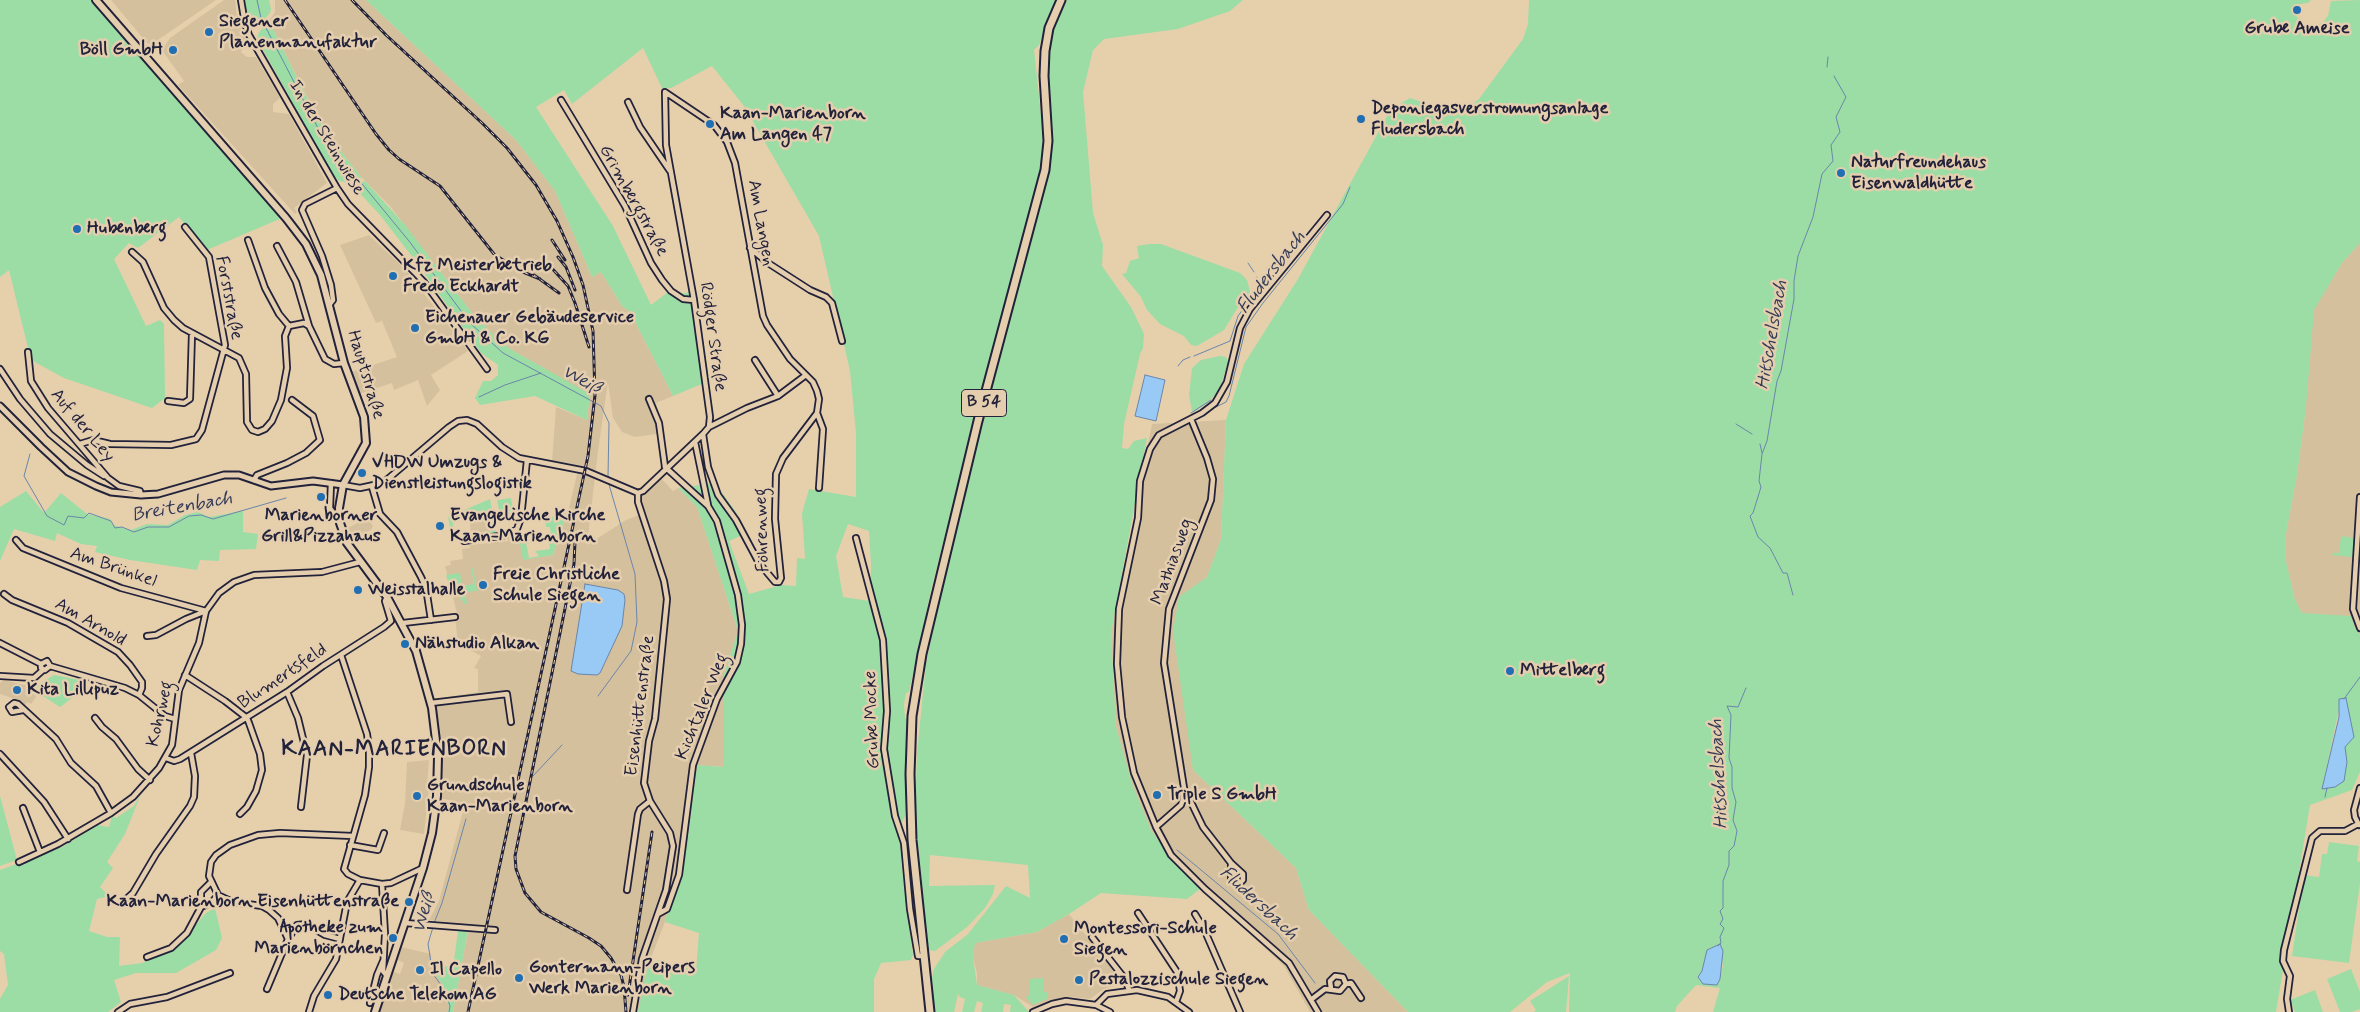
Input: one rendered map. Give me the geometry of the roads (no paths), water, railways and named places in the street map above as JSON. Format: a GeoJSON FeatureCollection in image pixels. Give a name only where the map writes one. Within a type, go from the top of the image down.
{"type":"FeatureCollection","features":[{"type":"Feature","properties":{"kind":"main road","name":"Hauptstraße"},"geometry":{"type":"LineString","coordinates":[[96,0],[300,235],[321,275],[344,363],[364,417],[367,435],[362,450],[343,485],[339,516],[345,537],[360,562],[404,623],[416,650],[431,703],[438,757],[438,781],[432,833],[423,868],[375,1012]]}},
{"type":"Feature","properties":{"kind":"main road","name":"B 54"},"geometry":{"type":"LineString","coordinates":[[930,1012],[923,956],[910,805],[912,716],[924,644],[978,421],[1045,170],[1048,141],[1044,76],[1045,51],[1049,28],[1061,0]]}},
{"type":"Feature","properties":{"kind":"street","name":"In der Steinwiese"},"geometry":{"type":"LineString","coordinates":[[241,0],[249,35],[337,188],[348,204],[424,282],[487,369]]}},
{"type":"Feature","properties":{"kind":"street","name":"Rödger Straße"},"geometry":{"type":"LineString","coordinates":[[665,92],[666,145],[694,300],[710,417],[709,427]]}},
{"type":"Feature","properties":{"kind":"street","name":"Am Langen"},"geometry":{"type":"LineString","coordinates":[[665,92],[714,125],[727,142],[735,163],[750,248],[767,325],[790,359],[806,375]]}},
{"type":"Feature","properties":{"kind":"street","name":"Grimbergstraße"},"geometry":{"type":"LineString","coordinates":[[561,100],[625,206],[662,280],[671,291],[683,299],[694,300]]}},
{"type":"Feature","properties":{"kind":"street"},"geometry":{"type":"LineString","coordinates":[[628,102],[640,127],[670,171]]}},
{"type":"Feature","properties":{"kind":"street"},"geometry":{"type":"LineString","coordinates":[[329,305],[333,300],[331,285],[322,256],[302,210],[305,204],[337,188]]}},
{"type":"Feature","properties":{"kind":"street"},"geometry":{"type":"LineString","coordinates":[[1318,1012],[1289,963],[1176,861],[1156,827],[1134,773],[1122,717],[1117,664],[1119,609],[1138,518],[1140,481],[1150,449],[1159,435],[1191,419],[1215,403],[1227,382],[1240,328],[1250,309],[1326,215]]}},
{"type":"Feature","properties":{"kind":"street","name":"Forststraße"},"geometry":{"type":"LineString","coordinates":[[80,444],[93,440],[110,444],[171,445],[196,439],[202,430],[225,350],[209,258],[184,227]]}},
{"type":"Feature","properties":{"kind":"street"},"geometry":{"type":"LineString","coordinates":[[248,240],[265,288],[279,314],[289,326]]}},
{"type":"Feature","properties":{"kind":"street"},"geometry":{"type":"LineString","coordinates":[[277,246],[296,282],[309,326],[325,359],[334,364],[344,363]]}},
{"type":"Feature","properties":{"kind":"street"},"geometry":{"type":"LineString","coordinates":[[750,248],[768,263],[810,290],[826,297],[832,303],[842,341]]}},
{"type":"Feature","properties":{"kind":"street"},"geometry":{"type":"LineString","coordinates":[[132,252],[143,262],[167,313],[179,325],[239,358],[242,363],[247,386],[248,426],[255,431],[261,431],[272,421],[282,400],[287,368],[285,336],[289,326]]}},
{"type":"Feature","properties":{"kind":"street"},"geometry":{"type":"LineString","coordinates":[[289,326],[304,323],[309,326]]}},
{"type":"Feature","properties":{"kind":"street"},"geometry":{"type":"LineString","coordinates":[[168,401],[187,402],[191,395],[192,333]]}},
{"type":"Feature","properties":{"kind":"street","name":"Auf der Ley"},"geometry":{"type":"LineString","coordinates":[[28,352],[30,374],[34,387],[48,408],[108,478],[119,486],[140,491],[141,496]]}},
{"type":"Feature","properties":{"kind":"street"},"geometry":{"type":"LineString","coordinates":[[755,360],[778,396]]}},
{"type":"Feature","properties":{"kind":"street"},"geometry":{"type":"LineString","coordinates":[[0,369],[20,399],[50,434],[87,465],[108,478]]}},
{"type":"Feature","properties":{"kind":"street"},"geometry":{"type":"LineString","coordinates":[[0,406],[68,472],[111,492],[141,496],[172,491],[224,475],[239,475],[271,486],[313,481],[360,488],[372,487],[391,478],[449,427],[462,420],[477,424],[511,454],[527,460],[580,470],[638,493],[643,491],[704,434],[709,427],[747,408],[778,396],[806,375],[813,382],[817,391],[819,399],[817,413],[823,429],[819,488]]}},
{"type":"Feature","properties":{"kind":"street"},"geometry":{"type":"LineString","coordinates":[[254,480],[257,475],[306,453],[320,440],[320,434],[313,416],[292,400]]}},
{"type":"Feature","properties":{"kind":"street"},"geometry":{"type":"LineString","coordinates":[[649,400],[660,423],[666,468]]}},
{"type":"Feature","properties":{"kind":"street","name":"Föhrenweg"},"geometry":{"type":"LineString","coordinates":[[704,434],[708,467],[718,495],[736,520],[759,563],[775,582],[779,582],[781,578],[775,519],[776,474],[783,458],[817,413]]}},
{"type":"Feature","properties":{"kind":"street","name":"Mathiasweg"},"geometry":{"type":"LineString","coordinates":[[1185,794],[1164,663],[1169,609],[1211,500],[1213,479],[1207,458],[1191,419]]}},
{"type":"Feature","properties":{"kind":"street","name":"Kichtaler Weg"},"geometry":{"type":"LineString","coordinates":[[658,914],[667,909],[678,875],[693,765],[708,719],[737,662],[741,644],[742,625],[738,595],[720,530],[708,506],[695,442]]}},
{"type":"Feature","properties":{"kind":"street"},"geometry":{"type":"LineString","coordinates":[[464,541],[506,535],[517,529],[522,518],[527,460]]}},
{"type":"Feature","properties":{"kind":"street","name":"Kichtaler Weg"},"geometry":{"type":"LineString","coordinates":[[666,468],[708,506]]}},
{"type":"Feature","properties":{"kind":"street"},"geometry":{"type":"LineString","coordinates":[[331,483],[330,508],[335,515],[339,516]]}},
{"type":"Feature","properties":{"kind":"street"},"geometry":{"type":"LineString","coordinates":[[372,487],[380,514],[398,532],[421,577],[431,620]]}},
{"type":"Feature","properties":{"kind":"street","name":"Eisenhüttenstraße"},"geometry":{"type":"LineString","coordinates":[[627,890],[638,814],[650,802],[644,774],[649,741],[655,719],[667,599],[664,581],[638,502],[638,493]]}},
{"type":"Feature","properties":{"kind":"street"},"geometry":{"type":"LineString","coordinates":[[2360,497],[2354,609],[2360,628]]}},
{"type":"Feature","properties":{"kind":"street","name":"Grube Mocke"},"geometry":{"type":"LineString","coordinates":[[856,538],[883,640],[887,711],[884,749],[895,816],[904,843],[910,909],[918,956],[923,956]]}},
{"type":"Feature","properties":{"kind":"street","name":"Am Brünkel"},"geometry":{"type":"LineString","coordinates":[[16,540],[23,548],[121,588],[206,611]]}},
{"type":"Feature","properties":{"kind":"street","name":"Kohrweg"},"geometry":{"type":"LineString","coordinates":[[19,862],[68,839],[111,813],[133,797],[150,780],[166,758],[172,744],[179,690],[198,642],[206,611],[219,593],[242,578],[268,574],[322,572],[360,562]]}},
{"type":"Feature","properties":{"kind":"street","name":"Am Arnold"},"geometry":{"type":"LineString","coordinates":[[4,594],[12,600],[68,623],[118,652],[142,682],[139,695]]}},
{"type":"Feature","properties":{"kind":"street","name":"Blumertsfeld"},"geometry":{"type":"LineString","coordinates":[[166,758],[177,761],[191,753],[384,627],[391,621],[385,601],[387,597]]}},
{"type":"Feature","properties":{"kind":"street","name":"Kohrweg"},"geometry":{"type":"LineString","coordinates":[[147,636],[156,635],[206,611]]}},
{"type":"Feature","properties":{"kind":"street"},"geometry":{"type":"LineString","coordinates":[[404,623],[455,617]]}},
{"type":"Feature","properties":{"kind":"street"},"geometry":{"type":"LineString","coordinates":[[0,643],[41,664],[43,670]]}},
{"type":"Feature","properties":{"kind":"street"},"geometry":{"type":"LineString","coordinates":[[341,655],[369,748],[369,766],[365,795],[344,869],[360,880],[382,884],[391,883],[423,868]]}},
{"type":"Feature","properties":{"kind":"street"},"geometry":{"type":"LineString","coordinates":[[41,664],[47,661],[50,666],[125,688],[139,695],[165,716],[174,719]]}},
{"type":"Feature","properties":{"kind":"street"},"geometry":{"type":"LineString","coordinates":[[0,676],[34,678],[43,670],[48,670],[50,666]]}},
{"type":"Feature","properties":{"kind":"street"},"geometry":{"type":"LineString","coordinates":[[185,675],[209,689],[247,718],[260,754],[262,770],[256,792],[247,807],[240,814]]}},
{"type":"Feature","properties":{"kind":"street"},"geometry":{"type":"LineString","coordinates":[[287,692],[298,718],[307,756],[301,807]]}},
{"type":"Feature","properties":{"kind":"street"},"geometry":{"type":"LineString","coordinates":[[431,703],[507,694],[511,722]]}},
{"type":"Feature","properties":{"kind":"street"},"geometry":{"type":"LineString","coordinates":[[23,710],[56,739],[71,763],[96,786],[111,813]]}},
{"type":"Feature","properties":{"kind":"street"},"geometry":{"type":"LineString","coordinates":[[95,718],[116,740],[138,769],[150,780]]}},
{"type":"Feature","properties":{"kind":"street"},"geometry":{"type":"LineString","coordinates":[[123,902],[133,893],[156,854],[190,806],[194,797],[195,776],[191,753]]}},
{"type":"Feature","properties":{"kind":"street"},"geometry":{"type":"LineString","coordinates":[[0,754],[44,802],[68,839]]}},
{"type":"Feature","properties":{"kind":"street"},"geometry":{"type":"LineString","coordinates":[[2289,1012],[2287,999],[2290,976],[2283,962],[2284,950],[2312,838],[2320,831],[2345,831],[2359,825],[2354,810],[2360,788]]}},
{"type":"Feature","properties":{"kind":"street"},"geometry":{"type":"LineString","coordinates":[[1156,827],[1181,805],[1185,794],[1189,798],[1203,826],[1231,863],[1243,874],[1243,880],[1240,883],[1236,884],[1231,881],[1231,863]]}},
{"type":"Feature","properties":{"kind":"street","name":"Kichtaler Weg"},"geometry":{"type":"LineString","coordinates":[[632,1012],[642,960],[666,890],[673,846],[667,828],[650,802]]}},
{"type":"Feature","properties":{"kind":"street"},"geometry":{"type":"LineString","coordinates":[[23,808],[40,852]]}},
{"type":"Feature","properties":{"kind":"street"},"geometry":{"type":"LineString","coordinates":[[288,939],[278,918],[268,910],[226,900],[218,895],[210,883],[209,870],[216,855],[230,844],[245,838],[280,833],[353,836]]}},
{"type":"Feature","properties":{"kind":"street"},"geometry":{"type":"LineString","coordinates":[[350,845],[378,850],[384,833]]}},
{"type":"Feature","properties":{"kind":"street"},"geometry":{"type":"LineString","coordinates":[[309,1012],[314,996],[336,959],[347,902],[360,880]]}},
{"type":"Feature","properties":{"kind":"street"},"geometry":{"type":"LineString","coordinates":[[201,907],[199,896],[210,883]]}},
{"type":"Feature","properties":{"kind":"street"},"geometry":{"type":"LineString","coordinates":[[382,884],[386,934],[383,972],[387,976]]}},
{"type":"Feature","properties":{"kind":"street"},"geometry":{"type":"LineString","coordinates":[[147,957],[165,951],[178,942],[187,933],[201,907],[212,902],[218,895]]}},
{"type":"Feature","properties":{"kind":"street"},"geometry":{"type":"LineString","coordinates":[[1138,913],[1177,972],[1180,991],[1176,1002]]}},
{"type":"Feature","properties":{"kind":"street"},"geometry":{"type":"LineString","coordinates":[[1195,914],[1212,946],[1240,1012]]}},
{"type":"Feature","properties":{"kind":"street"},"geometry":{"type":"LineString","coordinates":[[405,923],[495,930]]}},
{"type":"Feature","properties":{"kind":"street"},"geometry":{"type":"LineString","coordinates":[[267,989],[288,939],[297,925],[306,924],[325,935],[340,938]]}},
{"type":"Feature","properties":{"kind":"street"},"geometry":{"type":"LineString","coordinates":[[1092,937],[1125,979],[1129,990]]}},
{"type":"Feature","properties":{"kind":"street"},"geometry":{"type":"LineString","coordinates":[[370,1003],[377,975],[384,960]]}},
{"type":"Feature","properties":{"kind":"street"},"geometry":{"type":"LineString","coordinates":[[118,1012],[126,1005],[167,997],[230,973]]}},
{"type":"Feature","properties":{"kind":"street"},"geometry":{"type":"LineString","coordinates":[[1331,989],[1330,981],[1335,976],[1343,977],[1346,984]]}},
{"type":"Feature","properties":{"kind":"street"},"geometry":{"type":"LineString","coordinates":[[1312,999],[1325,988],[1340,991],[1346,984],[1351,983],[1361,998]]}},
{"type":"Feature","properties":{"kind":"street"},"geometry":{"type":"LineString","coordinates":[[1096,1004],[1107,994],[1129,990],[1160,994],[1176,1002],[1188,1012]]}},
{"type":"Feature","properties":{"kind":"street"},"geometry":{"type":"LineString","coordinates":[[1033,1012],[1052,1004],[1066,1001],[1096,1004],[1110,1012]]}},
{"type":"Feature","properties":{"kind":"water"},"geometry":{"type":"Polygon","coordinates":[[[1145,375],[1165,380],[1156,421],[1135,416],[1145,375]]]}},
{"type":"Feature","properties":{"kind":"water"},"geometry":{"type":"Polygon","coordinates":[[[585,584],[618,590],[624,594],[625,600],[622,626],[600,673],[597,675],[578,674],[571,671],[585,584]]]}},
{"type":"Feature","properties":{"kind":"water"},"geometry":{"type":"Polygon","coordinates":[[[2346,698],[2354,737],[2345,747],[2347,762],[2344,781],[2335,787],[2322,789],[2339,717],[2339,699],[2346,698]]]}},
{"type":"Feature","properties":{"kind":"water"},"geometry":{"type":"Polygon","coordinates":[[[1720,944],[1723,951],[1720,979],[1717,985],[1703,984],[1698,977],[1702,971],[1707,950],[1720,944]]]}},
{"type":"Feature","properties":{"kind":"waterway","name":"Weiß"},"geometry":{"type":"LineString","coordinates":[[257,0],[261,18]]}},
{"type":"Feature","properties":{"kind":"waterway","name":"Weiß"},"geometry":{"type":"LineString","coordinates":[[266,28],[321,134],[409,241],[470,323],[503,353],[601,406],[609,423],[608,477]]}},
{"type":"Feature","properties":{"kind":"waterway"},"geometry":{"type":"LineString","coordinates":[[1827,67],[1828,57]]}},
{"type":"Feature","properties":{"kind":"waterway","name":"Hitschelsbach"},"geometry":{"type":"LineString","coordinates":[[1793,595],[1787,573],[1783,573],[1770,548],[1758,537],[1750,516],[1753,513],[1761,487],[1759,481],[1762,454],[1767,441],[1777,381],[1781,371],[1794,299],[1794,281],[1798,256],[1813,217],[1822,174],[1833,161],[1831,145],[1840,132],[1836,117],[1846,97],[1834,76]]}},
{"type":"Feature","properties":{"kind":"waterway","name":"Fludersbach"},"geometry":{"type":"LineString","coordinates":[[1216,407],[1226,402],[1229,396],[1246,327],[1263,303],[1343,204],[1350,187]]}},
{"type":"Feature","properties":{"kind":"waterway"},"geometry":{"type":"LineString","coordinates":[[1248,263],[1254,272]]}},
{"type":"Feature","properties":{"kind":"waterway"},"geometry":{"type":"LineString","coordinates":[[1194,356],[1230,341],[1238,316],[1259,287],[1257,277]]}},
{"type":"Feature","properties":{"kind":"waterway"},"geometry":{"type":"LineString","coordinates":[[1178,366],[1183,360],[1190,357]]}},
{"type":"Feature","properties":{"kind":"waterway","name":"Breitenbach"},"geometry":{"type":"LineString","coordinates":[[479,397],[505,385],[541,373]]}},
{"type":"Feature","properties":{"kind":"waterway","name":"Fludersbach"},"geometry":{"type":"LineString","coordinates":[[1191,413],[1211,400]]}},
{"type":"Feature","properties":{"kind":"waterway"},"geometry":{"type":"LineString","coordinates":[[1736,424],[1752,434]]}},
{"type":"Feature","properties":{"kind":"waterway","name":"Hitschelsbach"},"geometry":{"type":"LineString","coordinates":[[1760,444],[1762,453]]}},
{"type":"Feature","properties":{"kind":"waterway","name":"Breitenbach"},"geometry":{"type":"LineString","coordinates":[[30,454],[24,476],[47,516],[64,525],[68,516],[84,518],[89,513],[111,521],[115,528],[122,527],[134,532],[148,527],[169,527],[189,516],[201,515],[213,519],[286,498]]}},
{"type":"Feature","properties":{"kind":"waterway","name":"Weiß"},"geometry":{"type":"LineString","coordinates":[[598,696],[631,651],[637,622],[635,574],[608,481]]}},
{"type":"Feature","properties":{"kind":"waterway"},"geometry":{"type":"LineString","coordinates":[[2344,699],[2360,677]]}},
{"type":"Feature","properties":{"kind":"waterway","name":"Hitschelsbach"},"geometry":{"type":"LineString","coordinates":[[1718,946],[1721,943],[1720,937],[1724,928],[1720,924],[1723,919],[1720,911],[1723,908],[1723,881],[1729,865],[1729,851],[1734,846],[1737,831],[1733,820],[1736,802],[1732,788],[1732,767],[1729,758],[1731,715],[1727,706],[1738,707],[1746,688]]}},
{"type":"Feature","properties":{"kind":"waterway","name":"Weiß"},"geometry":{"type":"LineString","coordinates":[[533,776],[562,745]]}},
{"type":"Feature","properties":{"kind":"waterway"},"geometry":{"type":"LineString","coordinates":[[2325,797],[2327,788]]}},
{"type":"Feature","properties":{"kind":"waterway","name":"Weiß"},"geometry":{"type":"LineString","coordinates":[[434,923],[442,903],[466,819]]}},
{"type":"Feature","properties":{"kind":"waterway","name":"Fludersbach"},"geometry":{"type":"LineString","coordinates":[[1177,850],[1278,934],[1315,983]]}},
{"type":"Feature","properties":{"kind":"waterway","name":"Weiß"},"geometry":{"type":"LineString","coordinates":[[433,927],[428,944],[433,974],[444,989],[450,1006],[449,1012]]}},
{"type":"Feature","properties":{"kind":"railway"},"geometry":{"type":"LineString","coordinates":[[285,0],[376,134],[389,150],[399,159],[440,186],[494,254],[518,270],[540,279]]}},
{"type":"Feature","properties":{"kind":"railway"},"geometry":{"type":"LineString","coordinates":[[352,0],[386,35],[507,148],[536,185],[557,221],[573,257],[583,285],[593,331],[595,395],[588,456],[468,1012]]}},
{"type":"Feature","properties":{"kind":"railway"},"geometry":{"type":"LineString","coordinates":[[552,240],[565,260]]}},
{"type":"Feature","properties":{"kind":"railway"},"geometry":{"type":"LineString","coordinates":[[558,257],[566,267],[575,290]]}},
{"type":"Feature","properties":{"kind":"railway"},"geometry":{"type":"LineString","coordinates":[[549,265],[568,286],[589,347]]}},
{"type":"Feature","properties":{"kind":"railway"},"geometry":{"type":"LineString","coordinates":[[534,275],[559,293]]}},
{"type":"Feature","properties":{"kind":"railway"},"geometry":{"type":"LineString","coordinates":[[575,542],[574,564],[515,856],[516,869],[525,893],[541,912],[589,938],[601,946],[611,958],[621,975],[626,1012]]}},
{"type":"Feature","properties":{"kind":"railway"},"geometry":{"type":"LineString","coordinates":[[628,995],[652,832]]}},
{"type":"Feature","properties":{"kind":"place","name":"Grube Ameise"},"geometry":{"type":"Point","coordinates":[2297,10]}},
{"type":"Feature","properties":{"kind":"place","name":"Siegener Planenmanufaktur"},"geometry":{"type":"Point","coordinates":[209,32]}},
{"type":"Feature","properties":{"kind":"place","name":"Böll GmbH"},"geometry":{"type":"Point","coordinates":[173,50]}},
{"type":"Feature","properties":{"kind":"place","name":"Deponiegasverstromungsanlage Fludersbach"},"geometry":{"type":"Point","coordinates":[1361,119]}},
{"type":"Feature","properties":{"kind":"place","name":"Kaan-Marienborn Am Langen 47"},"geometry":{"type":"Point","coordinates":[710,124]}},
{"type":"Feature","properties":{"kind":"place","name":"Naturfreundehaus Eisenwaldhütte"},"geometry":{"type":"Point","coordinates":[1841,173]}},
{"type":"Feature","properties":{"kind":"place","name":"Hubenberg"},"geometry":{"type":"Point","coordinates":[77,229]}},
{"type":"Feature","properties":{"kind":"place","name":"Kfz Meisterbetrieb Fredo Eckhardt"},"geometry":{"type":"Point","coordinates":[393,276]}},
{"type":"Feature","properties":{"kind":"place","name":"Eichenauer Gebäudeservice GmbH & Co. KG"},"geometry":{"type":"Point","coordinates":[415,328]}},
{"type":"Feature","properties":{"kind":"place","name":"VHDW Umzugs & Dienstleistungslogistik"},"geometry":{"type":"Point","coordinates":[362,473]}},
{"type":"Feature","properties":{"kind":"place","name":"Marienborner Grill&Pizzahaus"},"geometry":{"type":"Point","coordinates":[321,497]}},
{"type":"Feature","properties":{"kind":"place","name":"Evangelische Kirche Kaan-Marienborn"},"geometry":{"type":"Point","coordinates":[440,526]}},
{"type":"Feature","properties":{"kind":"place","name":"Freie Christliche Schule Siegen"},"geometry":{"type":"Point","coordinates":[483,585]}},
{"type":"Feature","properties":{"kind":"place","name":"Weisstalhalle"},"geometry":{"type":"Point","coordinates":[358,590]}},
{"type":"Feature","properties":{"kind":"place","name":"Nähstudio Alkan"},"geometry":{"type":"Point","coordinates":[405,644]}},
{"type":"Feature","properties":{"kind":"place","name":"Mittelberg"},"geometry":{"type":"Point","coordinates":[1510,671]}},
{"type":"Feature","properties":{"kind":"place","name":"Kita Lillipuz"},"geometry":{"type":"Point","coordinates":[17,690]}},
{"type":"Feature","properties":{"kind":"place","name":"Triple S GmbH"},"geometry":{"type":"Point","coordinates":[1157,795]}},
{"type":"Feature","properties":{"kind":"place","name":"Grundschule Kaan-Marienborn"},"geometry":{"type":"Point","coordinates":[417,796]}},
{"type":"Feature","properties":{"kind":"place","name":"Kaan-Marienborn Eisenhüttenstraße"},"geometry":{"type":"Point","coordinates":[409,902]}},
{"type":"Feature","properties":{"kind":"place","name":"Apotheke zum Marienbörnchen"},"geometry":{"type":"Point","coordinates":[393,938]}},
{"type":"Feature","properties":{"kind":"place","name":"Montessori-Schule Siegen"},"geometry":{"type":"Point","coordinates":[1064,939]}},
{"type":"Feature","properties":{"kind":"place","name":"Il Capello"},"geometry":{"type":"Point","coordinates":[420,970]}},
{"type":"Feature","properties":{"kind":"place","name":"Gontermann-Peipers Werk Marienborn"},"geometry":{"type":"Point","coordinates":[519,978]}},
{"type":"Feature","properties":{"kind":"place","name":"Pestalozzischule Siegen"},"geometry":{"type":"Point","coordinates":[1079,980]}},
{"type":"Feature","properties":{"kind":"place","name":"Deutsche Telekom AG"},"geometry":{"type":"Point","coordinates":[328,995]}},
{"type":"Feature","properties":{"kind":"district","name":"KAAN-MARIENBORN"},"geometry":{"type":"Point","coordinates":[394,750]}}]}
